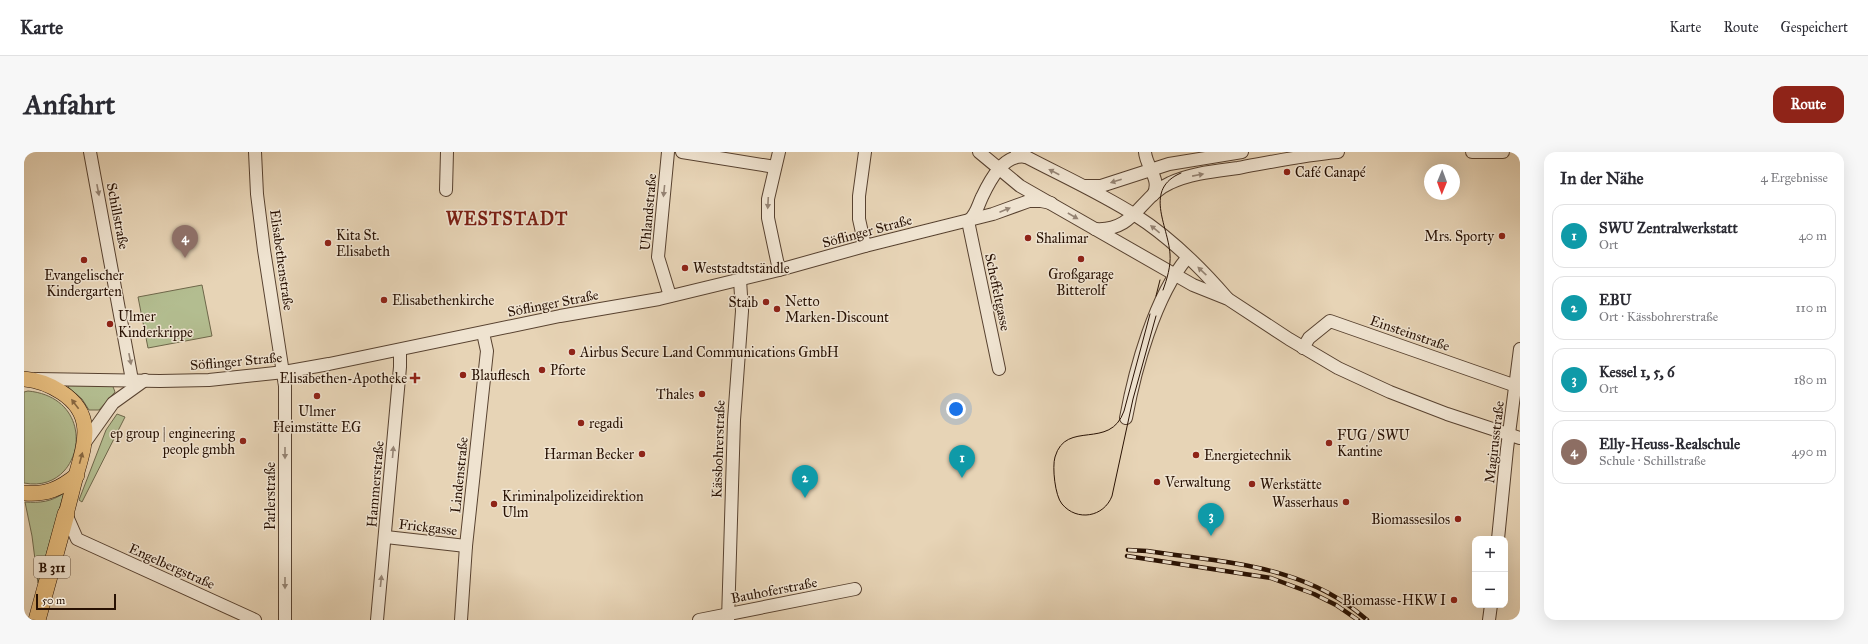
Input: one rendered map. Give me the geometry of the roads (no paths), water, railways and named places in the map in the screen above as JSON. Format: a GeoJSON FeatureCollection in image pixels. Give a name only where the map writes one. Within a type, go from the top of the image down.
{"type":"FeatureCollection","features":[{"type":"Feature","properties":{"kind":"highway","name":"B 311"},"geometry":{"type":"LineString","coordinates":[[38,620],[66,514]]}},
{"type":"Feature","properties":{"kind":"main road","name":"B 311"},"geometry":{"type":"LineString","coordinates":[[25,379],[48,384],[72,400],[80,412],[85,426],[86,441],[66,514]]}},
{"type":"Feature","properties":{"kind":"main road"},"geometry":{"type":"LineString","coordinates":[[31,493],[62,487],[77,475]]}},
{"type":"Feature","properties":{"kind":"street","name":"Schillstraße"},"geometry":{"type":"LineString","coordinates":[[90,152],[132,380]]}},
{"type":"Feature","properties":{"kind":"street","name":"Elisabethenstraße"},"geometry":{"type":"LineString","coordinates":[[255,152],[257,194],[264,250],[284,372]]}},
{"type":"Feature","properties":{"kind":"street"},"geometry":{"type":"LineString","coordinates":[[446,190],[447,152]]}},
{"type":"Feature","properties":{"kind":"street","name":"Uhlandstraße"},"geometry":{"type":"LineString","coordinates":[[668,152],[658,257],[670,296]]}},
{"type":"Feature","properties":{"kind":"street"},"geometry":{"type":"LineString","coordinates":[[682,152],[775,168]]}},
{"type":"Feature","properties":{"kind":"street"},"geometry":{"type":"LineString","coordinates":[[779,152],[768,199],[768,218],[771,238],[779,270]]}},
{"type":"Feature","properties":{"kind":"street"},"geometry":{"type":"LineString","coordinates":[[865,152],[859,196],[859,219],[865,246]]}},
{"type":"Feature","properties":{"kind":"street"},"geometry":{"type":"LineString","coordinates":[[979,152],[1014,183],[1193,285],[1228,299],[1303,348],[1342,370],[1390,392],[1514,436]]}},
{"type":"Feature","properties":{"kind":"street"},"geometry":{"type":"LineString","coordinates":[[1145,152],[1150,170],[1156,182],[1153,195]]}},
{"type":"Feature","properties":{"kind":"street"},"geometry":{"type":"LineString","coordinates":[[1082,186],[1097,186],[1190,160],[1242,152]]}},
{"type":"Feature","properties":{"kind":"street"},"geometry":{"type":"LineString","coordinates":[[1095,228],[1116,226],[1135,215],[1153,195],[1168,184],[1190,176],[1338,152]]}},
{"type":"Feature","properties":{"kind":"street"},"geometry":{"type":"LineString","coordinates":[[1472,152],[1503,152]]}},
{"type":"Feature","properties":{"kind":"street"},"geometry":{"type":"LineString","coordinates":[[968,221],[974,215],[986,190],[999,170],[1007,161],[1022,155],[1135,215],[1158,232],[1187,258],[1228,299]]}},
{"type":"Feature","properties":{"kind":"street","name":"Söflinger Straße"},"geometry":{"type":"LineString","coordinates":[[25,379],[209,380],[284,372],[400,350],[560,316],[670,296],[740,280],[865,246],[968,221],[1029,201],[1051,203]]}},
{"type":"Feature","properties":{"kind":"street","name":"Scheffeltgasse"},"geometry":{"type":"LineString","coordinates":[[968,221],[999,369]]}},
{"type":"Feature","properties":{"kind":"street"},"geometry":{"type":"LineString","coordinates":[[1126,418],[1149,330],[1175,274],[1187,258]]}},
{"type":"Feature","properties":{"kind":"street","name":"Kässbohrerstraße"},"geometry":{"type":"LineString","coordinates":[[728,617],[734,420],[742,312],[740,280]]}},
{"type":"Feature","properties":{"kind":"street","name":"Einsteinstraße"},"geometry":{"type":"LineString","coordinates":[[1303,348],[1309,338],[1330,321],[1516,386]]}},
{"type":"Feature","properties":{"kind":"street","name":"Lindenstraße"},"geometry":{"type":"LineString","coordinates":[[461,620],[466,546],[487,351],[483,333]]}},
{"type":"Feature","properties":{"kind":"street","name":"Magirusstraße"},"geometry":{"type":"LineString","coordinates":[[1498,536],[1514,436],[1516,386],[1520,349]]}},
{"type":"Feature","properties":{"kind":"street","name":"Hammerstraße"},"geometry":{"type":"LineString","coordinates":[[377,620],[386,537],[400,367],[400,350]]}},
{"type":"Feature","properties":{"kind":"street","name":"Parlerstraße"},"geometry":{"type":"LineString","coordinates":[[284,372],[285,620]]}},
{"type":"Feature","properties":{"kind":"street"},"geometry":{"type":"LineString","coordinates":[[86,441],[113,403],[145,380]]}},
{"type":"Feature","properties":{"kind":"street"},"geometry":{"type":"LineString","coordinates":[[57,550],[77,539],[66,514]]}},
{"type":"Feature","properties":{"kind":"street","name":"Frickgasse"},"geometry":{"type":"LineString","coordinates":[[386,537],[466,546]]}},
{"type":"Feature","properties":{"kind":"street","name":"Engelbergstraße"},"geometry":{"type":"LineString","coordinates":[[77,539],[256,620]]}},
{"type":"Feature","properties":{"kind":"street","name":"Bauhoferstraße"},"geometry":{"type":"LineString","coordinates":[[699,620],[728,617],[855,589]]}},
{"type":"Feature","properties":{"kind":"street"},"geometry":{"type":"LineString","coordinates":[[1489,620],[1491,608]]}},
{"type":"Feature","properties":{"kind":"tram line"},"geometry":{"type":"LineString","coordinates":[[1163,290],[1170,263],[1170,254],[1160,209],[1160,198],[1163,188],[1170,180],[1181,173]]}},
{"type":"Feature","properties":{"kind":"tram line"},"geometry":{"type":"LineString","coordinates":[[1156,296],[1160,280]]}},
{"type":"Feature","properties":{"kind":"tram line"},"geometry":{"type":"LineString","coordinates":[[1150,314],[1124,411],[1117,423],[1109,430],[1068,439],[1061,446],[1055,457],[1054,474],[1058,495],[1062,504],[1068,510],[1075,513],[1082,515],[1097,513],[1103,509],[1112,496],[1133,399],[1156,316]]}},
{"type":"Feature","properties":{"kind":"railway"},"geometry":{"type":"LineString","coordinates":[[1128,550],[1147,551],[1235,563],[1291,577],[1317,587],[1343,601],[1367,620]]}},
{"type":"Feature","properties":{"kind":"railway"},"geometry":{"type":"LineString","coordinates":[[1127,556],[1271,578],[1314,594],[1336,605],[1358,620]]}},
{"type":"Feature","properties":{"kind":"place","name":"Café Canapé"},"geometry":{"type":"Point","coordinates":[1287,172]}},
{"type":"Feature","properties":{"kind":"place","name":"Mrs. Sporty"},"geometry":{"type":"Point","coordinates":[1502,236]}},
{"type":"Feature","properties":{"kind":"place","name":"Shalimar"},"geometry":{"type":"Point","coordinates":[1028,238]}},
{"type":"Feature","properties":{"kind":"place","name":"Kita St. Elisabeth"},"geometry":{"type":"Point","coordinates":[328,243]}},
{"type":"Feature","properties":{"kind":"place","name":"Elly-Heuss-Realschule"},"geometry":{"type":"Point","coordinates":[185,258]}},
{"type":"Feature","properties":{"kind":"place","name":"Großgarage Bitterolf"},"geometry":{"type":"Point","coordinates":[1081,259]}},
{"type":"Feature","properties":{"kind":"place","name":"Evangelischer Kindergarten"},"geometry":{"type":"Point","coordinates":[84,260]}},
{"type":"Feature","properties":{"kind":"place","name":"Weststadtständle"},"geometry":{"type":"Point","coordinates":[685,268]}},
{"type":"Feature","properties":{"kind":"place","name":"Elisabethenkirche"},"geometry":{"type":"Point","coordinates":[384,300]}},
{"type":"Feature","properties":{"kind":"place","name":"Staib"},"geometry":{"type":"Point","coordinates":[766,302]}},
{"type":"Feature","properties":{"kind":"place","name":"Netto Marken-Discount"},"geometry":{"type":"Point","coordinates":[777,309]}},
{"type":"Feature","properties":{"kind":"place","name":"Ulmer Kinderkrippe"},"geometry":{"type":"Point","coordinates":[110,324]}},
{"type":"Feature","properties":{"kind":"place","name":"Airbus Secure Land Communications GmbH"},"geometry":{"type":"Point","coordinates":[572,352]}},
{"type":"Feature","properties":{"kind":"place","name":"Pforte"},"geometry":{"type":"Point","coordinates":[542,370]}},
{"type":"Feature","properties":{"kind":"place","name":"Blauflesch"},"geometry":{"type":"Point","coordinates":[463,375]}},
{"type":"Feature","properties":{"kind":"place","name":"Elisabethen-Apotheke"},"geometry":{"type":"Point","coordinates":[415,378]}},
{"type":"Feature","properties":{"kind":"place","name":"Thales"},"geometry":{"type":"Point","coordinates":[702,394]}},
{"type":"Feature","properties":{"kind":"place","name":"Ulmer Heimstätte EG"},"geometry":{"type":"Point","coordinates":[317,396]}},
{"type":"Feature","properties":{"kind":"place","name":"regadi"},"geometry":{"type":"Point","coordinates":[581,423]}},
{"type":"Feature","properties":{"kind":"place","name":"ep group | engineering people gmbh"},"geometry":{"type":"Point","coordinates":[243,441]}},
{"type":"Feature","properties":{"kind":"place","name":"FUG / SWU Kantine"},"geometry":{"type":"Point","coordinates":[1329,443]}},
{"type":"Feature","properties":{"kind":"place","name":"Harman Becker"},"geometry":{"type":"Point","coordinates":[642,454]}},
{"type":"Feature","properties":{"kind":"place","name":"Energietechnik"},"geometry":{"type":"Point","coordinates":[1196,455]}},
{"type":"Feature","properties":{"kind":"place","name":"SWU Zentralwerkstatt"},"geometry":{"type":"Point","coordinates":[962,478]}},
{"type":"Feature","properties":{"kind":"place","name":"Verwaltung"},"geometry":{"type":"Point","coordinates":[1157,482]}},
{"type":"Feature","properties":{"kind":"place","name":"Werkstätte"},"geometry":{"type":"Point","coordinates":[1252,484]}},
{"type":"Feature","properties":{"kind":"place","name":"EBU"},"geometry":{"type":"Point","coordinates":[805,498]}},
{"type":"Feature","properties":{"kind":"place","name":"Wasserhaus"},"geometry":{"type":"Point","coordinates":[1346,502]}},
{"type":"Feature","properties":{"kind":"place","name":"Kriminalpolizeidirektion Ulm"},"geometry":{"type":"Point","coordinates":[494,504]}},
{"type":"Feature","properties":{"kind":"place","name":"Biomassesilos"},"geometry":{"type":"Point","coordinates":[1458,519]}},
{"type":"Feature","properties":{"kind":"place","name":"Kessel 1, 5, 6"},"geometry":{"type":"Point","coordinates":[1211,536]}},
{"type":"Feature","properties":{"kind":"place","name":"Biomasse-HKW I"},"geometry":{"type":"Point","coordinates":[1454,600]}},
{"type":"Feature","properties":{"kind":"district","name":"WESTSTADT"},"geometry":{"type":"Point","coordinates":[507,219]}}]}
